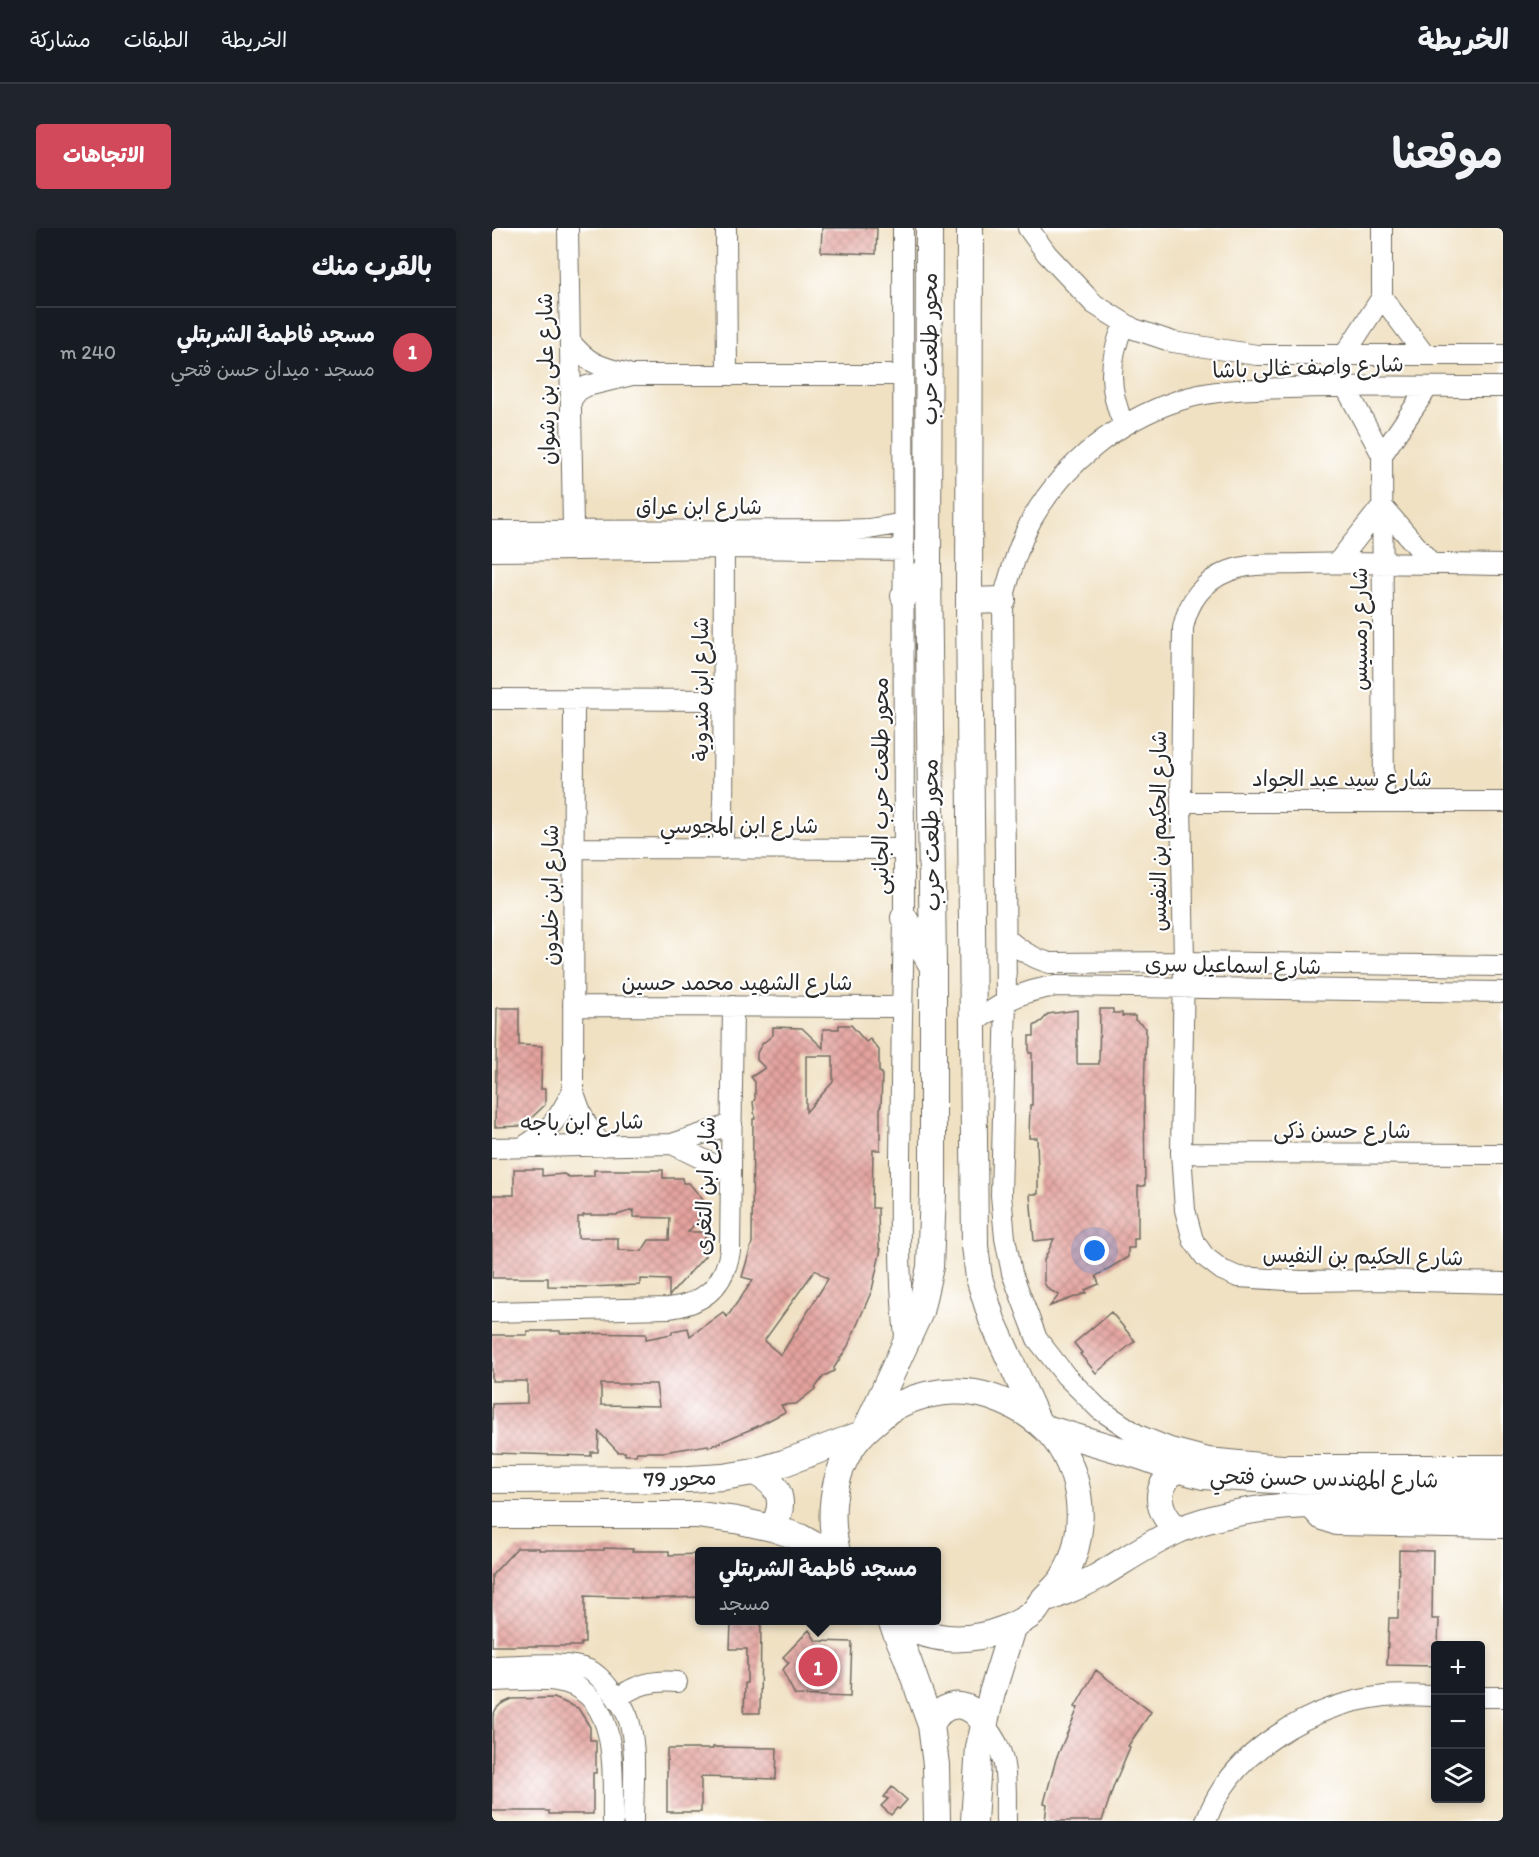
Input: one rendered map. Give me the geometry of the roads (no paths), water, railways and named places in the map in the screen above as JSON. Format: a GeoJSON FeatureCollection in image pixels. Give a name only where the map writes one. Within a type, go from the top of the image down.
{"type":"FeatureCollection","features":[{"type":"Feature","properties":{"kind":"main road","name":"محور طلعت حرب"},"geometry":{"type":"LineString","coordinates":[[864,1432],[920,1312],[930,1267],[933,1193],[933,966],[928,567],[929,228]]}},
{"type":"Feature","properties":{"kind":"main road","name":"محور طلعت حرب"},"geometry":{"type":"LineString","coordinates":[[970,228],[969,601],[975,1246],[979,1278],[992,1320],[1041,1425]]}},
{"type":"Feature","properties":{"kind":"main road"},"geometry":{"type":"LineString","coordinates":[[930,343],[946,348],[970,342]]}},
{"type":"Feature","properties":{"kind":"main road"},"geometry":{"type":"LineString","coordinates":[[929,397],[937,393],[954,392],[970,399]]}},
{"type":"Feature","properties":{"kind":"main road"},"geometry":{"type":"LineString","coordinates":[[904,597],[928,567]]}},
{"type":"Feature","properties":{"kind":"main road"},"geometry":{"type":"LineString","coordinates":[[969,601],[1003,600]]}},
{"type":"Feature","properties":{"kind":"main road"},"geometry":{"type":"LineString","coordinates":[[904,918],[933,966]]}},
{"type":"Feature","properties":{"kind":"main road"},"geometry":{"type":"LineString","coordinates":[[933,1193],[940,1199],[958,1203],[975,1195]]}},
{"type":"Feature","properties":{"kind":"main road"},"geometry":{"type":"LineString","coordinates":[[836,1547],[832,1506],[836,1480],[847,1456],[864,1432],[891,1410],[919,1397],[950,1391],[982,1394],[1012,1404],[1041,1425],[1064,1454],[1077,1484],[1081,1515],[1076,1548],[1064,1577],[1034,1612],[1013,1625],[981,1636],[964,1639],[939,1638],[914,1632],[899,1625]]}},
{"type":"Feature","properties":{"kind":"main road","name":"شارع المهندس حسن فتحي"},"geometry":{"type":"LineString","coordinates":[[1041,1425],[1203,1476],[1235,1479],[1344,1472],[1503,1481]]}},
{"type":"Feature","properties":{"kind":"main road","name":"محور 79"},"geometry":{"type":"LineString","coordinates":[[492,1480],[689,1479],[754,1472],[864,1432]]}},
{"type":"Feature","properties":{"kind":"main road"},"geometry":{"type":"LineString","coordinates":[[1176,1469],[1165,1480],[1160,1495],[1161,1510],[1169,1523],[1179,1530]]}},
{"type":"Feature","properties":{"kind":"main road"},"geometry":{"type":"LineString","coordinates":[[754,1472],[767,1478],[776,1488],[781,1502],[779,1516],[772,1528]]}},
{"type":"Feature","properties":{"kind":"main road","name":"شارع المهندس حسن فتحي"},"geometry":{"type":"LineString","coordinates":[[1042,1601],[1095,1578],[1179,1530],[1213,1518],[1246,1511],[1280,1506],[1503,1506]]}},
{"type":"Feature","properties":{"kind":"main road","name":"محور 79"},"geometry":{"type":"LineString","coordinates":[[492,1515],[698,1515],[772,1528],[800,1537],[819,1547]]}},
{"type":"Feature","properties":{"kind":"main road"},"geometry":{"type":"LineString","coordinates":[[893,1625],[931,1725],[936,1765],[937,1821]]}},
{"type":"Feature","properties":{"kind":"main road"},"geometry":{"type":"LineString","coordinates":[[974,1821],[979,1747],[1013,1625]]}},
{"type":"Feature","properties":{"kind":"main road"},"geometry":{"type":"LineString","coordinates":[[931,1725],[941,1711],[958,1706],[975,1711],[985,1726]]}},
{"type":"Feature","properties":{"kind":"street","name":"شارع على بن رشوان"},"geometry":{"type":"LineString","coordinates":[[568,228],[573,530]]}},
{"type":"Feature","properties":{"kind":"street"},"geometry":{"type":"LineString","coordinates":[[726,228],[727,375]]}},
{"type":"Feature","properties":{"kind":"street","name":"محور طلعت حرب الجانبى"},"geometry":{"type":"LineString","coordinates":[[903,228],[904,918],[901,1007],[900,1275],[906,1344]]}},
{"type":"Feature","properties":{"kind":"street","name":"شارع واصف غالى باشا"},"geometry":{"type":"LineString","coordinates":[[1028,228],[1053,261],[1094,304],[1134,329],[1173,342],[1257,355],[1503,355]]}},
{"type":"Feature","properties":{"kind":"street"},"geometry":{"type":"LineString","coordinates":[[1345,354],[1382,297],[1382,230]]}},
{"type":"Feature","properties":{"kind":"street"},"geometry":{"type":"LineString","coordinates":[[1382,297],[1424,354]]}},
{"type":"Feature","properties":{"kind":"street"},"geometry":{"type":"LineString","coordinates":[[1124,324],[1115,349],[1111,375],[1117,409],[1124,425]]}},
{"type":"Feature","properties":{"kind":"street"},"geometry":{"type":"LineString","coordinates":[[570,341],[588,361],[604,369],[632,375],[903,375]]}},
{"type":"Feature","properties":{"kind":"street"},"geometry":{"type":"LineString","coordinates":[[571,400],[578,391],[587,386],[632,375]]}},
{"type":"Feature","properties":{"kind":"street","name":"شارع واصف غالى باشا"},"geometry":{"type":"LineString","coordinates":[[1003,600],[1010,572],[1032,519],[1065,476],[1089,451],[1124,425],[1144,414],[1178,401],[1235,390],[1345,386],[1503,387]]}},
{"type":"Feature","properties":{"kind":"street","name":"شارع رمسيس"},"geometry":{"type":"LineString","coordinates":[[1345,386],[1382,455],[1384,802]]}},
{"type":"Feature","properties":{"kind":"street"},"geometry":{"type":"LineString","coordinates":[[1382,455],[1428,387]]}},
{"type":"Feature","properties":{"kind":"street"},"geometry":{"type":"LineString","coordinates":[[1337,563],[1382,506],[1432,564]]}},
{"type":"Feature","properties":{"kind":"street","name":"شارع ابن عراق"},"geometry":{"type":"LineString","coordinates":[[492,551],[724,539],[869,529],[904,524]]}},
{"type":"Feature","properties":{"kind":"street","name":"شارع ابن عراق"},"geometry":{"type":"LineString","coordinates":[[492,531],[573,530],[904,550]]}},
{"type":"Feature","properties":{"kind":"street","name":"شارع ابن مندوية"},"geometry":{"type":"LineString","coordinates":[[723,849],[724,539]]}},
{"type":"Feature","properties":{"kind":"street","name":"شارع الحكيم بن النفيس"},"geometry":{"type":"LineString","coordinates":[[1503,565],[1337,563],[1249,566],[1228,571],[1209,583],[1194,598],[1186,612],[1182,628],[1181,802],[1184,962],[1181,1154],[1185,1210],[1193,1240],[1205,1257],[1222,1270],[1238,1277],[1301,1281],[1503,1283]]}},
{"type":"Feature","properties":{"kind":"street"},"geometry":{"type":"LineString","coordinates":[[1003,600],[1006,1000],[1001,1195],[1005,1238],[1012,1273],[1037,1339],[1066,1376],[1100,1409],[1138,1435],[1170,1448],[1208,1458],[1344,1472],[1503,1465]]}},
{"type":"Feature","properties":{"kind":"street"},"geometry":{"type":"LineString","coordinates":[[492,699],[723,700]]}},
{"type":"Feature","properties":{"kind":"street","name":"شارع ابن خلدون"},"geometry":{"type":"LineString","coordinates":[[574,699],[573,1090],[585,1122],[604,1146]]}},
{"type":"Feature","properties":{"kind":"street","name":"شارع سيد عبد الجواد"},"geometry":{"type":"LineString","coordinates":[[1181,802],[1503,802]]}},
{"type":"Feature","properties":{"kind":"street","name":"شارع ابن المجوسي"},"geometry":{"type":"LineString","coordinates":[[574,848],[903,849]]}},
{"type":"Feature","properties":{"kind":"street","name":"شارع اسماعيل سرى"},"geometry":{"type":"LineString","coordinates":[[1006,938],[1022,952],[1050,963],[1184,962],[1503,966]]}},
{"type":"Feature","properties":{"kind":"street","name":"شارع اسماعيل سرى"},"geometry":{"type":"LineString","coordinates":[[973,1023],[1006,1000],[1039,988],[1056,986],[1503,992]]}},
{"type":"Feature","properties":{"kind":"street","name":"شارع الشهيد محمد حسين"},"geometry":{"type":"LineString","coordinates":[[573,1005],[901,1007]]}},
{"type":"Feature","properties":{"kind":"street","name":"شارع ابن التغرى"},"geometry":{"type":"LineString","coordinates":[[494,1311],[669,1308],[694,1302],[715,1287],[728,1264],[730,1251],[733,1006]]}},
{"type":"Feature","properties":{"kind":"street"},"geometry":{"type":"LineString","coordinates":[[523,1147],[545,1133],[555,1121],[573,1090]]}},
{"type":"Feature","properties":{"kind":"street","name":"شارع ابن باجه"},"geometry":{"type":"LineString","coordinates":[[492,1148],[672,1144],[732,1124]]}},
{"type":"Feature","properties":{"kind":"street","name":"شارع ابن باجه"},"geometry":{"type":"LineString","coordinates":[[672,1144],[731,1173]]}},
{"type":"Feature","properties":{"kind":"street","name":"شارع حسن ذكى"},"geometry":{"type":"LineString","coordinates":[[1181,1154],[1503,1154]]}},
{"type":"Feature","properties":{"kind":"street"},"geometry":{"type":"LineString","coordinates":[[1307,1506],[1320,1519],[1336,1526],[1503,1528]]}},
{"type":"Feature","properties":{"kind":"street"},"geometry":{"type":"LineString","coordinates":[[492,1666],[560,1665],[588,1670],[599,1677],[627,1715],[633,1735],[633,1821]]}},
{"type":"Feature","properties":{"kind":"street"},"geometry":{"type":"LineString","coordinates":[[492,1681],[556,1681],[580,1689],[591,1698],[600,1709],[608,1732],[612,1763],[613,1821]]}},
{"type":"Feature","properties":{"kind":"street"},"geometry":{"type":"LineString","coordinates":[[617,1699],[632,1689],[650,1683],[677,1682]]}},
{"type":"Feature","properties":{"kind":"street"},"geometry":{"type":"LineString","coordinates":[[1206,1821],[1210,1809],[1228,1781],[1259,1750],[1286,1730],[1321,1712],[1354,1702],[1387,1696],[1431,1696]]}},
{"type":"Feature","properties":{"kind":"street"},"geometry":{"type":"LineString","coordinates":[[1485,1697],[1503,1697]]}},
{"type":"Feature","properties":{"kind":"street"},"geometry":{"type":"LineString","coordinates":[[985,1726],[998,1743],[1004,1761],[1006,1821]]}},
{"type":"Feature","properties":{"kind":"place","name":"مسجد فاطمة الشربتلي"},"geometry":{"type":"Point","coordinates":[818,1667]}}]}
